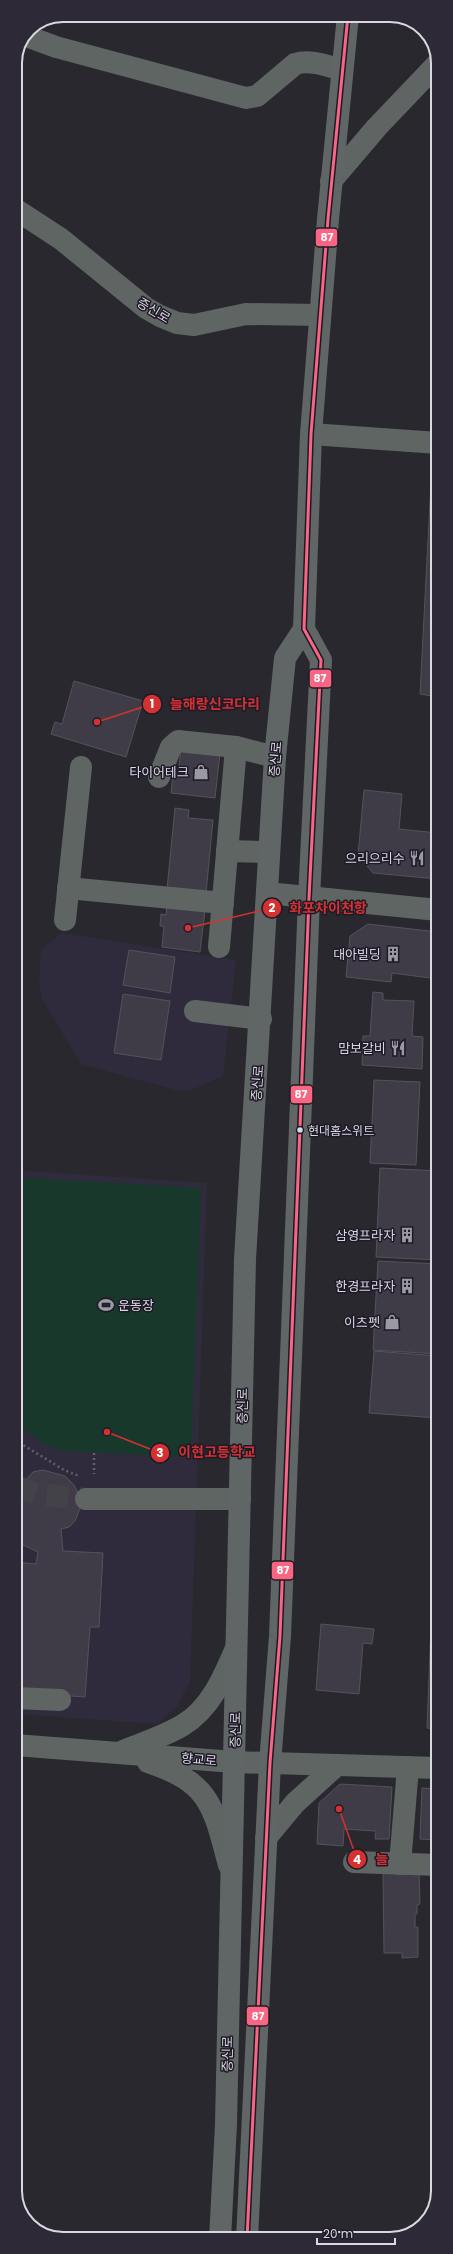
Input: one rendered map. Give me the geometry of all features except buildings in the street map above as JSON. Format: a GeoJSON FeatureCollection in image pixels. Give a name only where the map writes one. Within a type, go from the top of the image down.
{"type":"FeatureCollection","features":[{"type":"Feature","properties":{"kind":"main road"},"geometry":{"type":"LineString","coordinates":[[247,2232],[270,1763],[280,1636],[309,898],[321,660],[304,629],[311,434],[331,181],[347,22]]}},
{"type":"Feature","properties":{"kind":"main road","name":"증신로"},"geometry":{"type":"LineString","coordinates":[[220,2232],[226,2124],[245,1259],[261,1019],[268,852],[275,757],[285,658],[304,629]]}},
{"type":"Feature","properties":{"kind":"street"},"geometry":{"type":"LineString","coordinates":[[31,38],[56,46],[246,98],[257,96],[295,64],[301,62],[307,61],[342,70]]}},
{"type":"Feature","properties":{"kind":"street"},"geometry":{"type":"LineString","coordinates":[[331,181],[378,127],[431,70]]}},
{"type":"Feature","properties":{"kind":"street","name":"증신로"},"geometry":{"type":"LineString","coordinates":[[22,214],[61,239],[146,308],[177,324],[194,325],[246,314],[320,315]]}},
{"type":"Feature","properties":{"kind":"street"},"geometry":{"type":"LineString","coordinates":[[311,434],[431,443]]}},
{"type":"Feature","properties":{"kind":"street"},"geometry":{"type":"LineString","coordinates":[[159,777],[172,747],[178,741],[236,748],[275,757]]}},
{"type":"Feature","properties":{"kind":"street"},"geometry":{"type":"LineString","coordinates":[[219,947],[236,748]]}},
{"type":"Feature","properties":{"kind":"street"},"geometry":{"type":"LineString","coordinates":[[65,920],[82,767]]}},
{"type":"Feature","properties":{"kind":"street"},"geometry":{"type":"LineString","coordinates":[[226,851],[268,852]]}},
{"type":"Feature","properties":{"kind":"street"},"geometry":{"type":"LineString","coordinates":[[68,888],[222,902]]}},
{"type":"Feature","properties":{"kind":"street"},"geometry":{"type":"LineString","coordinates":[[267,893],[431,909]]}},
{"type":"Feature","properties":{"kind":"street"},"geometry":{"type":"LineString","coordinates":[[195,1011],[261,1019]]}},
{"type":"Feature","properties":{"kind":"street"},"geometry":{"type":"LineString","coordinates":[[86,1500],[240,1499]]}},
{"type":"Feature","properties":{"kind":"street"},"geometry":{"type":"LineString","coordinates":[[120,1752],[168,1733],[194,1717],[221,1684],[236,1648]]}},
{"type":"Feature","properties":{"kind":"street"},"geometry":{"type":"LineString","coordinates":[[22,1698],[60,1700]]}},
{"type":"Feature","properties":{"kind":"street","name":"향교로"},"geometry":{"type":"LineString","coordinates":[[22,1745],[234,1762],[431,1768]]}},
{"type":"Feature","properties":{"kind":"street"},"geometry":{"type":"LineString","coordinates":[[120,1752],[171,1769],[185,1777],[200,1790],[214,1811],[231,1870]]}},
{"type":"Feature","properties":{"kind":"street"},"geometry":{"type":"LineString","coordinates":[[266,1838],[295,1803],[337,1765]]}},
{"type":"Feature","properties":{"kind":"street"},"geometry":{"type":"LineString","coordinates":[[400,1864],[408,1767]]}},
{"type":"Feature","properties":{"kind":"street"},"geometry":{"type":"LineString","coordinates":[[354,1862],[431,1865]]}},
{"type":"Feature","properties":{"kind":"path"},"geometry":{"type":"LineString","coordinates":[[22,1444],[64,1470],[80,1476]]}},
{"type":"Feature","properties":{"kind":"path"},"geometry":{"type":"LineString","coordinates":[[88,1476],[94,1476]]}},
{"type":"Feature","properties":{"kind":"shaded area"},"geometry":{"type":"Polygon","coordinates":[[[62,933],[236,960],[223,1076],[189,1091],[176,1090],[81,1064],[42,999],[39,982],[41,949],[62,933]]]}},
{"type":"Feature","properties":{"kind":"shaded area"},"geometry":{"type":"Polygon","coordinates":[[[22,1170],[207,1183],[190,1682],[176,1707],[158,1724],[22,1714],[22,1170]]]}},
{"type":"Feature","properties":{"kind":"green space","name":"운동장"},"geometry":{"type":"Polygon","coordinates":[[[22,1177],[201,1188],[191,1457],[64,1451],[45,1445],[22,1428],[22,1177]]]}},
{"type":"Feature","properties":{"kind":"tunnel"},"geometry":{"type":"LineString","coordinates":[[22,1489],[36,1494],[86,1499]]}},
{"type":"Feature","properties":{"kind":"transit line","name":"87"},"geometry":{"type":"LineString","coordinates":[[247,2232],[270,1763],[280,1636],[309,898],[321,660],[304,629],[311,434],[328,219],[347,22]]}},
{"type":"Feature","properties":{"kind":"place","name":"늘해랑신코다리"},"geometry":{"type":"Point","coordinates":[97,722]}},
{"type":"Feature","properties":{"kind":"place","name":"타이어테크"},"geometry":{"type":"Point","coordinates":[201,772]}},
{"type":"Feature","properties":{"kind":"place","name":"으리으리수"},"geometry":{"type":"Point","coordinates":[417,858]}},
{"type":"Feature","properties":{"kind":"place","name":"화포차이천항"},"geometry":{"type":"Point","coordinates":[188,928]}},
{"type":"Feature","properties":{"kind":"place","name":"대아빌딩"},"geometry":{"type":"Point","coordinates":[393,954]}},
{"type":"Feature","properties":{"kind":"place","name":"맘보갈비"},"geometry":{"type":"Point","coordinates":[398,1048]}},
{"type":"Feature","properties":{"kind":"place","name":"현대홈스위트"},"geometry":{"type":"Point","coordinates":[300,1130]}},
{"type":"Feature","properties":{"kind":"place","name":"삼영프라자"},"geometry":{"type":"Point","coordinates":[407,1235]}},
{"type":"Feature","properties":{"kind":"place","name":"한경프라자"},"geometry":{"type":"Point","coordinates":[407,1286]}},
{"type":"Feature","properties":{"kind":"place","name":"운동장"},"geometry":{"type":"Point","coordinates":[106,1305]}},
{"type":"Feature","properties":{"kind":"place","name":"이츠펫"},"geometry":{"type":"Point","coordinates":[392,1322]}},
{"type":"Feature","properties":{"kind":"place","name":"이현고등학교"},"geometry":{"type":"Point","coordinates":[107,1432]}},
{"type":"Feature","properties":{"kind":"place","name":"늘"},"geometry":{"type":"Point","coordinates":[339,1809]}}]}
